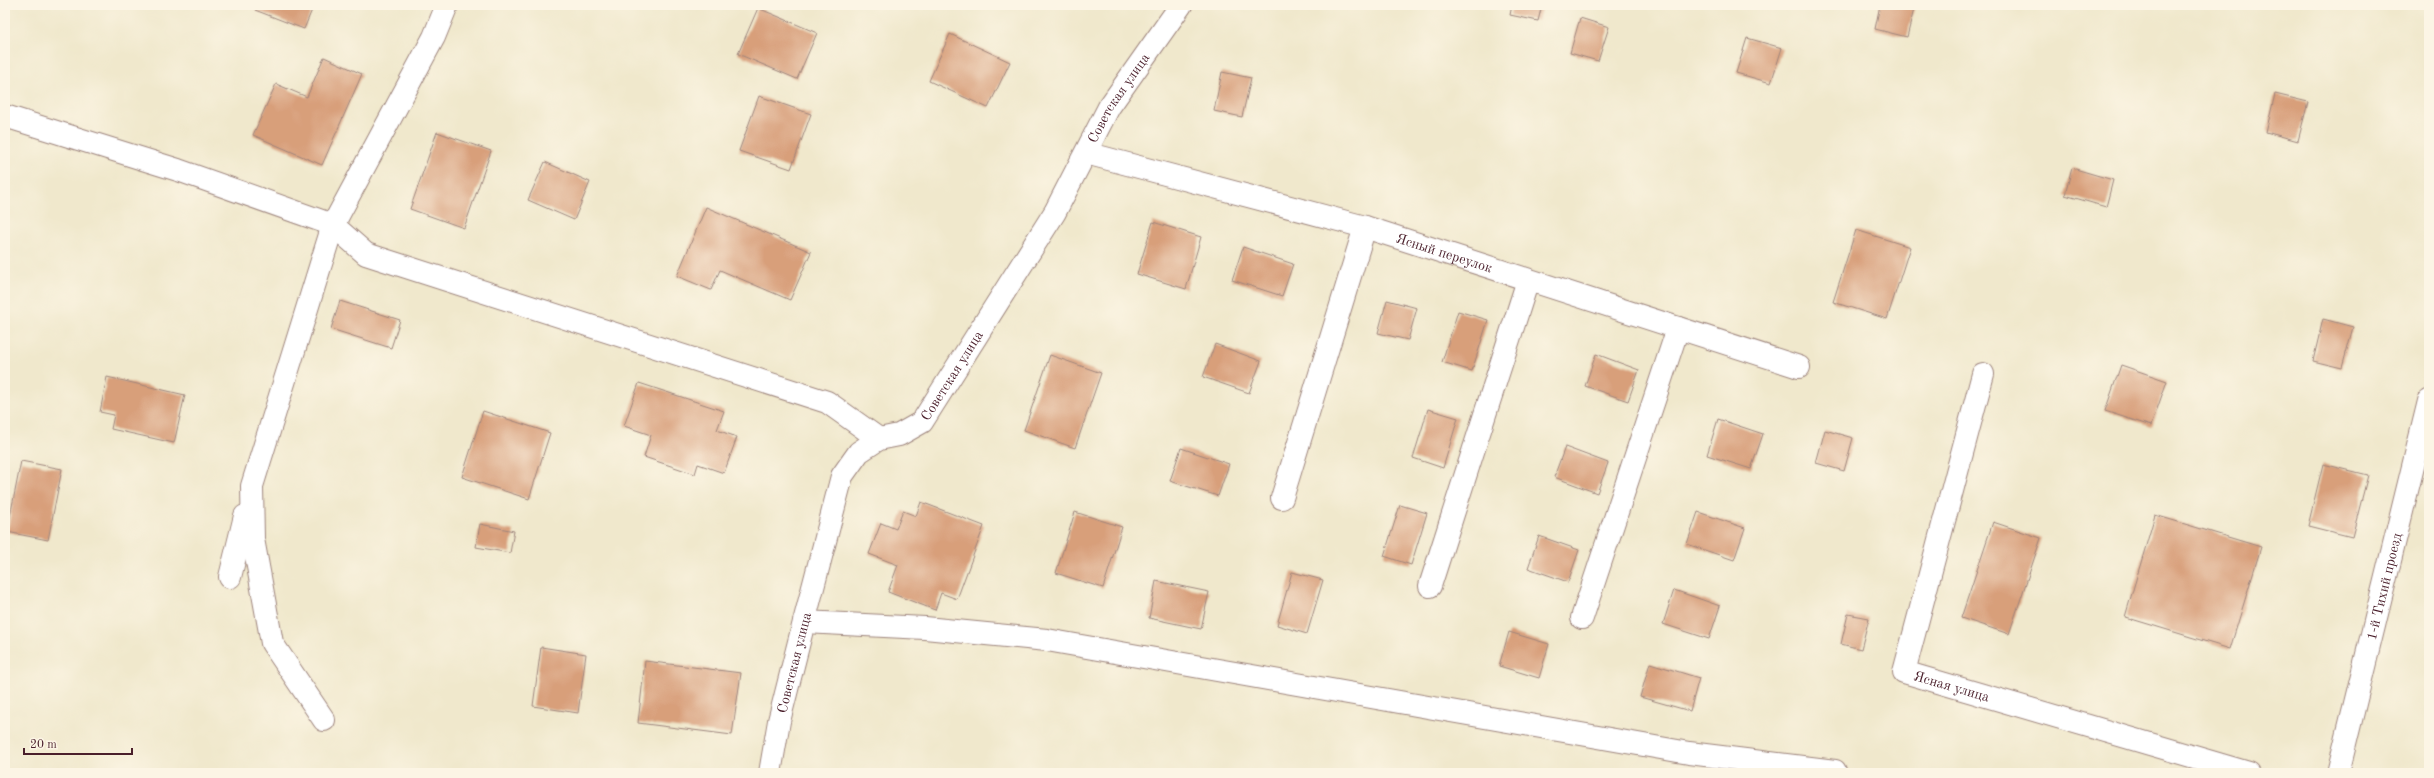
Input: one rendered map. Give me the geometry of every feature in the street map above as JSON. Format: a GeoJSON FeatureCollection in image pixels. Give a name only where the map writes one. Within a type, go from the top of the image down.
{"type":"FeatureCollection","features":[{"type":"Feature","properties":{"kind":"street"},"geometry":{"type":"LineString","coordinates":[[230,577],[252,486],[333,225],[434,37],[447,5]]}},
{"type":"Feature","properties":{"kind":"street","name":"Советская улица"},"geometry":{"type":"LineString","coordinates":[[770,773],[780,721],[804,622],[842,476],[859,452],[879,439],[899,435],[922,422],[1055,212],[1109,107],[1181,5]]}},
{"type":"Feature","properties":{"kind":"street"},"geometry":{"type":"LineString","coordinates":[[5,116],[178,170],[333,225],[366,254],[827,402],[879,439]]}},
{"type":"Feature","properties":{"kind":"street","name":"Ясный переулок"},"geometry":{"type":"LineString","coordinates":[[1086,153],[1365,227],[1799,367]]}},
{"type":"Feature","properties":{"kind":"street"},"geometry":{"type":"LineString","coordinates":[[1282,498],[1365,227]]}},
{"type":"Feature","properties":{"kind":"street"},"geometry":{"type":"LineString","coordinates":[[1430,586],[1528,280]]}},
{"type":"Feature","properties":{"kind":"street"},"geometry":{"type":"LineString","coordinates":[[1582,618],[1678,328]]}},
{"type":"Feature","properties":{"kind":"street","name":"Ясная улица"},"geometry":{"type":"LineString","coordinates":[[1983,374],[1904,672],[2249,773]]}},
{"type":"Feature","properties":{"kind":"street","name":"1-й Тихий проезд"},"geometry":{"type":"LineString","coordinates":[[2338,773],[2429,401]]}},
{"type":"Feature","properties":{"kind":"street"},"geometry":{"type":"LineString","coordinates":[[252,486],[253,539],[272,643],[324,720]]}},
{"type":"Feature","properties":{"kind":"street"},"geometry":{"type":"LineString","coordinates":[[804,622],[925,628],[1047,640],[1689,753],[1835,771]]}},
{"type":"Feature","properties":{"kind":"building"},"geometry":{"type":"Polygon","coordinates":[[[257,5],[314,5],[304,29],[255,10],[257,5]]]}},
{"type":"Feature","properties":{"kind":"building"},"geometry":{"type":"Polygon","coordinates":[[[1512,5],[1542,5],[1538,21],[1510,15],[1512,5]]]}},
{"type":"Feature","properties":{"kind":"building"},"geometry":{"type":"Polygon","coordinates":[[[1880,5],[1915,5],[1907,37],[1875,29],[1880,5]]]}},
{"type":"Feature","properties":{"kind":"building"},"geometry":{"type":"Polygon","coordinates":[[[758,8],[817,33],[797,79],[738,54],[758,8]]]}},
{"type":"Feature","properties":{"kind":"building"},"geometry":{"type":"Polygon","coordinates":[[[1580,18],[1609,27],[1598,61],[1570,53],[1580,18]]]}},
{"type":"Feature","properties":{"kind":"building"},"geometry":{"type":"Polygon","coordinates":[[[950,34],[1010,62],[988,108],[929,81],[950,34]]]}},
{"type":"Feature","properties":{"kind":"building"},"geometry":{"type":"Polygon","coordinates":[[[1747,38],[1782,48],[1771,83],[1736,73],[1747,38]]]}},
{"type":"Feature","properties":{"kind":"building"},"geometry":{"type":"Polygon","coordinates":[[[324,57],[362,74],[322,165],[253,135],[276,84],[307,97],[324,57]]]}},
{"type":"Feature","properties":{"kind":"building"},"geometry":{"type":"Polygon","coordinates":[[[1222,72],[1251,78],[1242,117],[1214,111],[1222,72]]]}},
{"type":"Feature","properties":{"kind":"building"},"geometry":{"type":"Polygon","coordinates":[[[2275,94],[2308,102],[2298,141],[2266,132],[2275,94]]]}},
{"type":"Feature","properties":{"kind":"building"},"geometry":{"type":"Polygon","coordinates":[[[759,96],[811,114],[791,169],[739,151],[759,96]]]}},
{"type":"Feature","properties":{"kind":"building"},"geometry":{"type":"Polygon","coordinates":[[[437,132],[491,151],[464,228],[410,209],[437,132]]]}},
{"type":"Feature","properties":{"kind":"building"},"geometry":{"type":"Polygon","coordinates":[[[545,162],[590,182],[574,220],[528,200],[545,162]]]}},
{"type":"Feature","properties":{"kind":"building"},"geometry":{"type":"Polygon","coordinates":[[[2072,168],[2113,180],[2106,207],[2065,195],[2072,168]]]}},
{"type":"Feature","properties":{"kind":"building"},"geometry":{"type":"Polygon","coordinates":[[[706,207],[811,252],[790,300],[720,270],[711,290],[677,276],[706,207]]]}},
{"type":"Feature","properties":{"kind":"building"},"geometry":{"type":"Polygon","coordinates":[[[1153,222],[1201,237],[1186,289],[1137,274],[1153,222]]]}},
{"type":"Feature","properties":{"kind":"building"},"geometry":{"type":"Polygon","coordinates":[[[1856,230],[1910,247],[1887,319],[1833,302],[1856,230]]]}},
{"type":"Feature","properties":{"kind":"building"},"geometry":{"type":"Polygon","coordinates":[[[1243,247],[1293,264],[1282,296],[1232,280],[1243,247]]]}},
{"type":"Feature","properties":{"kind":"building"},"geometry":{"type":"Polygon","coordinates":[[[1387,300],[1417,308],[1408,340],[1378,333],[1387,300]]]}},
{"type":"Feature","properties":{"kind":"building"},"geometry":{"type":"Polygon","coordinates":[[[340,301],[400,320],[391,348],[331,329],[340,301]]]}},
{"type":"Feature","properties":{"kind":"building"},"geometry":{"type":"Polygon","coordinates":[[[1458,311],[1488,320],[1472,371],[1442,362],[1458,311]]]}},
{"type":"Feature","properties":{"kind":"building"},"geometry":{"type":"Polygon","coordinates":[[[2323,319],[2353,327],[2342,368],[2313,361],[2323,319]]]}},
{"type":"Feature","properties":{"kind":"building"},"geometry":{"type":"Polygon","coordinates":[[[1215,344],[1261,361],[1249,393],[1203,377],[1215,344]]]}},
{"type":"Feature","properties":{"kind":"building"},"geometry":{"type":"Polygon","coordinates":[[[1596,354],[1639,370],[1628,401],[1585,386],[1596,354]]]}},
{"type":"Feature","properties":{"kind":"building"},"geometry":{"type":"Polygon","coordinates":[[[1050,355],[1101,373],[1075,448],[1024,430],[1050,355]]]}},
{"type":"Feature","properties":{"kind":"building"},"geometry":{"type":"Polygon","coordinates":[[[2121,365],[2167,381],[2151,426],[2105,411],[2121,365]]]}},
{"type":"Feature","properties":{"kind":"building"},"geometry":{"type":"Polygon","coordinates":[[[107,377],[185,395],[174,443],[111,429],[114,415],[100,412],[107,377]]]}},
{"type":"Feature","properties":{"kind":"building"},"geometry":{"type":"Polygon","coordinates":[[[639,383],[724,411],[717,430],[737,437],[724,473],[698,464],[695,474],[644,457],[651,435],[624,426],[639,383]]]}},
{"type":"Feature","properties":{"kind":"building"},"geometry":{"type":"Polygon","coordinates":[[[1428,409],[1458,418],[1443,468],[1413,458],[1428,409]]]}},
{"type":"Feature","properties":{"kind":"building"},"geometry":{"type":"Polygon","coordinates":[[[483,411],[550,433],[529,499],[462,477],[483,411]]]}},
{"type":"Feature","properties":{"kind":"building"},"geometry":{"type":"Polygon","coordinates":[[[1718,419],[1763,434],[1751,469],[1707,455],[1718,419]]]}},
{"type":"Feature","properties":{"kind":"building"},"geometry":{"type":"Polygon","coordinates":[[[1825,430],[1853,438],[1844,471],[1816,463],[1825,430]]]}},
{"type":"Feature","properties":{"kind":"building"},"geometry":{"type":"Polygon","coordinates":[[[1565,447],[1608,463],[1597,493],[1554,477],[1565,447]]]}},
{"type":"Feature","properties":{"kind":"building"},"geometry":{"type":"Polygon","coordinates":[[[1181,448],[1229,464],[1218,496],[1170,481],[1181,448]]]}},
{"type":"Feature","properties":{"kind":"building"},"geometry":{"type":"Polygon","coordinates":[[[21,461],[62,469],[48,540],[7,532],[21,461]]]}},
{"type":"Feature","properties":{"kind":"building"},"geometry":{"type":"Polygon","coordinates":[[[2323,464],[2368,475],[2352,537],[2308,526],[2323,464]]]}},
{"type":"Feature","properties":{"kind":"building"},"geometry":{"type":"Polygon","coordinates":[[[921,502],[984,526],[957,599],[941,593],[935,610],[888,592],[898,565],[869,554],[881,523],[896,529],[903,511],[916,516],[921,502]]]}},
{"type":"Feature","properties":{"kind":"building"},"geometry":{"type":"Polygon","coordinates":[[[1400,505],[1427,513],[1411,565],[1384,556],[1400,505]]]}},
{"type":"Feature","properties":{"kind":"building"},"geometry":{"type":"Polygon","coordinates":[[[1075,512],[1122,527],[1103,588],[1056,573],[1075,512]]]}},
{"type":"Feature","properties":{"kind":"building"},"geometry":{"type":"Polygon","coordinates":[[[1698,512],[1745,528],[1734,560],[1687,544],[1698,512]]]}},
{"type":"Feature","properties":{"kind":"building"},"geometry":{"type":"Polygon","coordinates":[[[2155,515],[2261,547],[2230,649],[2125,617],[2155,515]]]}},
{"type":"Feature","properties":{"kind":"building"},"geometry":{"type":"Polygon","coordinates":[[[1993,522],[2041,538],[2009,634],[1961,618],[1993,522]]]}},
{"type":"Feature","properties":{"kind":"building"},"geometry":{"type":"Polygon","coordinates":[[[480,524],[514,531],[510,553],[476,547],[480,524]]]}},
{"type":"Feature","properties":{"kind":"building"},"geometry":{"type":"Polygon","coordinates":[[[1539,536],[1579,550],[1568,582],[1528,568],[1539,536]]]}},
{"type":"Feature","properties":{"kind":"building"},"geometry":{"type":"Polygon","coordinates":[[[1292,572],[1323,580],[1307,634],[1277,625],[1292,572]]]}},
{"type":"Feature","properties":{"kind":"building"},"geometry":{"type":"Polygon","coordinates":[[[1156,581],[1209,592],[1201,629],[1149,618],[1156,581]]]}},
{"type":"Feature","properties":{"kind":"building"},"geometry":{"type":"Polygon","coordinates":[[[1674,590],[1720,606],[1709,639],[1663,624],[1674,590]]]}},
{"type":"Feature","properties":{"kind":"building"},"geometry":{"type":"Polygon","coordinates":[[[1848,614],[1869,618],[1861,649],[1841,644],[1848,614]]]}},
{"type":"Feature","properties":{"kind":"building"},"geometry":{"type":"Polygon","coordinates":[[[1509,632],[1549,644],[1539,678],[1499,666],[1509,632]]]}},
{"type":"Feature","properties":{"kind":"building"},"geometry":{"type":"Polygon","coordinates":[[[541,647],[586,654],[578,713],[533,706],[541,647]]]}},
{"type":"Feature","properties":{"kind":"building"},"geometry":{"type":"Polygon","coordinates":[[[645,661],[741,673],[732,735],[638,723],[645,661]]]}},
{"type":"Feature","properties":{"kind":"building"},"geometry":{"type":"Polygon","coordinates":[[[1650,663],[1699,678],[1690,711],[1640,697],[1650,663]]]}}]}
